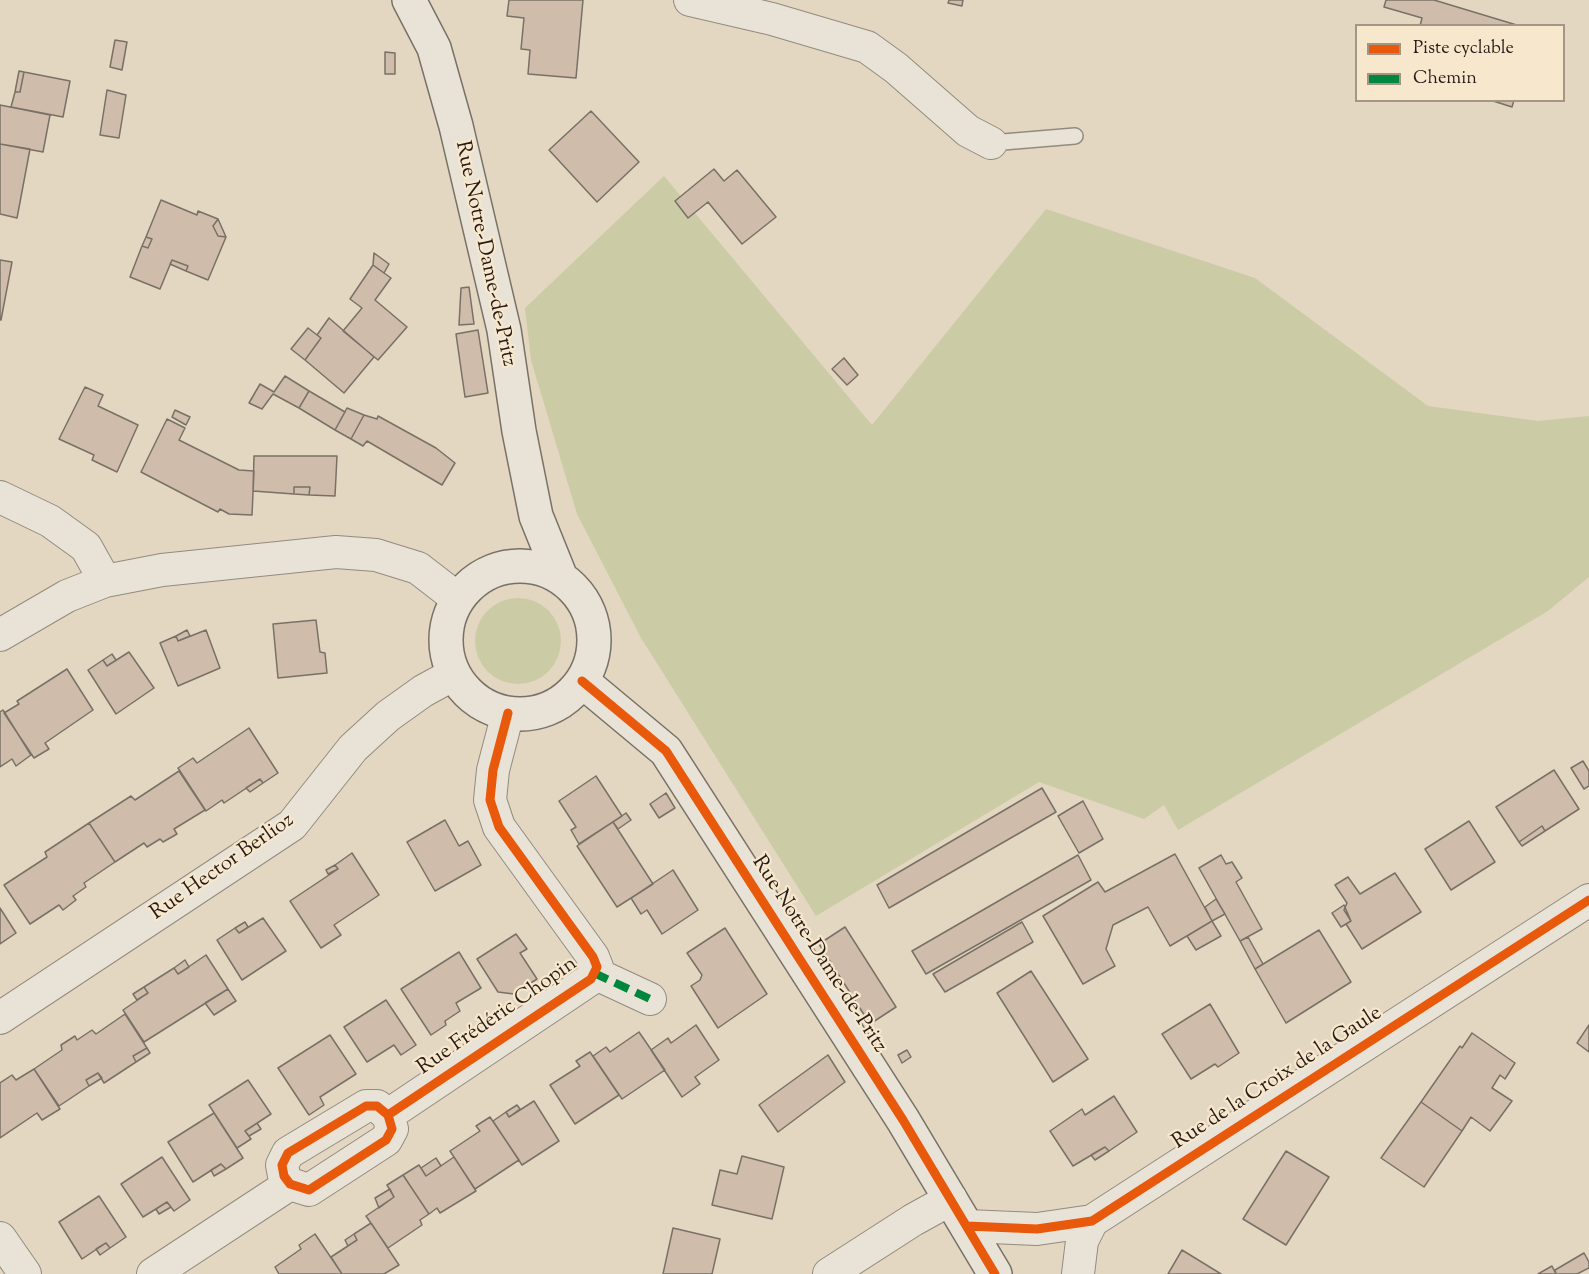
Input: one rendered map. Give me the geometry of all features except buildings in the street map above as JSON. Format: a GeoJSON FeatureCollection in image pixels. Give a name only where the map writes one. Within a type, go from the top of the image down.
{"type":"FeatureCollection","features":[{"type":"Feature","properties":{"kind":"street","name":"Rue Notre-Dame-de-Pritz"},"geometry":{"type":"LineString","coordinates":[[410,0],[434,48],[462,148],[504,330],[519,431],[536,516],[561,578]]}},
{"type":"Feature","properties":{"kind":"street"},"geometry":{"type":"LineString","coordinates":[[690,0],[772,19],[867,47],[896,68],[968,131],[991,143]]}},
{"type":"Feature","properties":{"kind":"street"},"geometry":{"type":"LineString","coordinates":[[0,497],[50,521],[86,547],[105,581]]}},
{"type":"Feature","properties":{"kind":"street"},"geometry":{"type":"LineString","coordinates":[[515,566],[536,516]]}},
{"type":"Feature","properties":{"kind":"street"},"geometry":{"type":"LineString","coordinates":[[0,635],[67,596],[105,581],[162,570],[336,552],[376,555],[418,568],[458,599]]}},
{"type":"Feature","properties":{"kind":"street","name":"Rue Notre-Dame-de-Pritz"},"geometry":{"type":"LineString","coordinates":[[515,566],[539,568],[561,578],[578,594],[590,614],[594,637],[591,660],[582,681],[567,697],[549,708],[529,713],[508,713],[486,706],[467,693],[454,674],[447,656],[446,636],[449,616],[458,599],[474,582],[493,571],[515,566]]}},
{"type":"Feature","properties":{"kind":"street","name":"Rue Hector Berlioz"},"geometry":{"type":"LineString","coordinates":[[0,1018],[292,825],[352,748],[388,716],[423,691],[454,674]]}},
{"type":"Feature","properties":{"kind":"street","name":"Rue Notre-Dame-de-Pritz"},"geometry":{"type":"LineString","coordinates":[[582,681],[666,751],[857,1047],[995,1274]]}},
{"type":"Feature","properties":{"kind":"street","name":"Rue Frédéric Chopin"},"geometry":{"type":"LineString","coordinates":[[388,1115],[581,985],[597,967],[593,957],[499,828],[490,800],[493,770],[508,713]]}},
{"type":"Feature","properties":{"kind":"street","name":"Rue de la Croix de la Gaule"},"geometry":{"type":"LineString","coordinates":[[959,1213],[1037,1230],[1092,1221],[1589,900]]}},
{"type":"Feature","properties":{"kind":"street"},"geometry":{"type":"LineString","coordinates":[[594,973],[650,999]]}},
{"type":"Feature","properties":{"kind":"street"},"geometry":{"type":"LineString","coordinates":[[366,1106],[377,1106],[388,1115],[392,1129],[386,1140],[309,1190],[290,1184],[282,1165],[288,1153],[366,1106]]}},
{"type":"Feature","properties":{"kind":"street"},"geometry":{"type":"LineString","coordinates":[[153,1274],[290,1184]]}},
{"type":"Feature","properties":{"kind":"street"},"geometry":{"type":"LineString","coordinates":[[829,1274],[913,1220],[959,1213]]}},
{"type":"Feature","properties":{"kind":"street"},"geometry":{"type":"LineString","coordinates":[[1078,1274],[1082,1241],[1092,1221]]}},
{"type":"Feature","properties":{"kind":"street"},"geometry":{"type":"LineString","coordinates":[[0,1238],[25,1274]]}},
{"type":"Feature","properties":{"kind":"lane"},"geometry":{"type":"LineString","coordinates":[[991,143],[1075,136]]}},
{"type":"Feature","properties":{"kind":"green space"},"geometry":{"type":"Polygon","coordinates":[[[664,176],[872,425],[1046,209],[1255,278],[1428,406],[1538,421],[1589,416],[1589,577],[1548,611],[1178,830],[1164,805],[1144,819],[1039,782],[816,916],[641,638],[577,514],[531,360],[525,308],[664,176]]]}},
{"type":"Feature","properties":{"kind":"green space"},"geometry":{"type":"Polygon","coordinates":[[[518,598],[535,601],[549,610],[558,624],[561,641],[558,658],[549,672],[535,681],[518,684],[501,681],[487,672],[478,658],[475,641],[478,624],[487,610],[501,601],[518,598]]]}},
{"type":"Feature","properties":{"kind":"marked path"},"geometry":{"type":"LineString","coordinates":[[594,973],[650,999]]}},
{"type":"Feature","properties":{"kind":"cycle path"},"geometry":{"type":"LineString","coordinates":[[582,681],[666,751],[903,1120],[995,1274]]}},
{"type":"Feature","properties":{"kind":"cycle path"},"geometry":{"type":"LineString","coordinates":[[388,1115],[392,1129],[386,1140],[309,1190],[290,1184],[284,1176],[282,1165],[288,1153],[366,1106],[377,1106],[388,1115],[591,979],[597,967],[593,957],[499,827],[490,800],[493,770],[508,713]]}},
{"type":"Feature","properties":{"kind":"cycle path"},"geometry":{"type":"LineString","coordinates":[[967,1226],[1037,1229],[1092,1221],[1589,900]]}}]}
